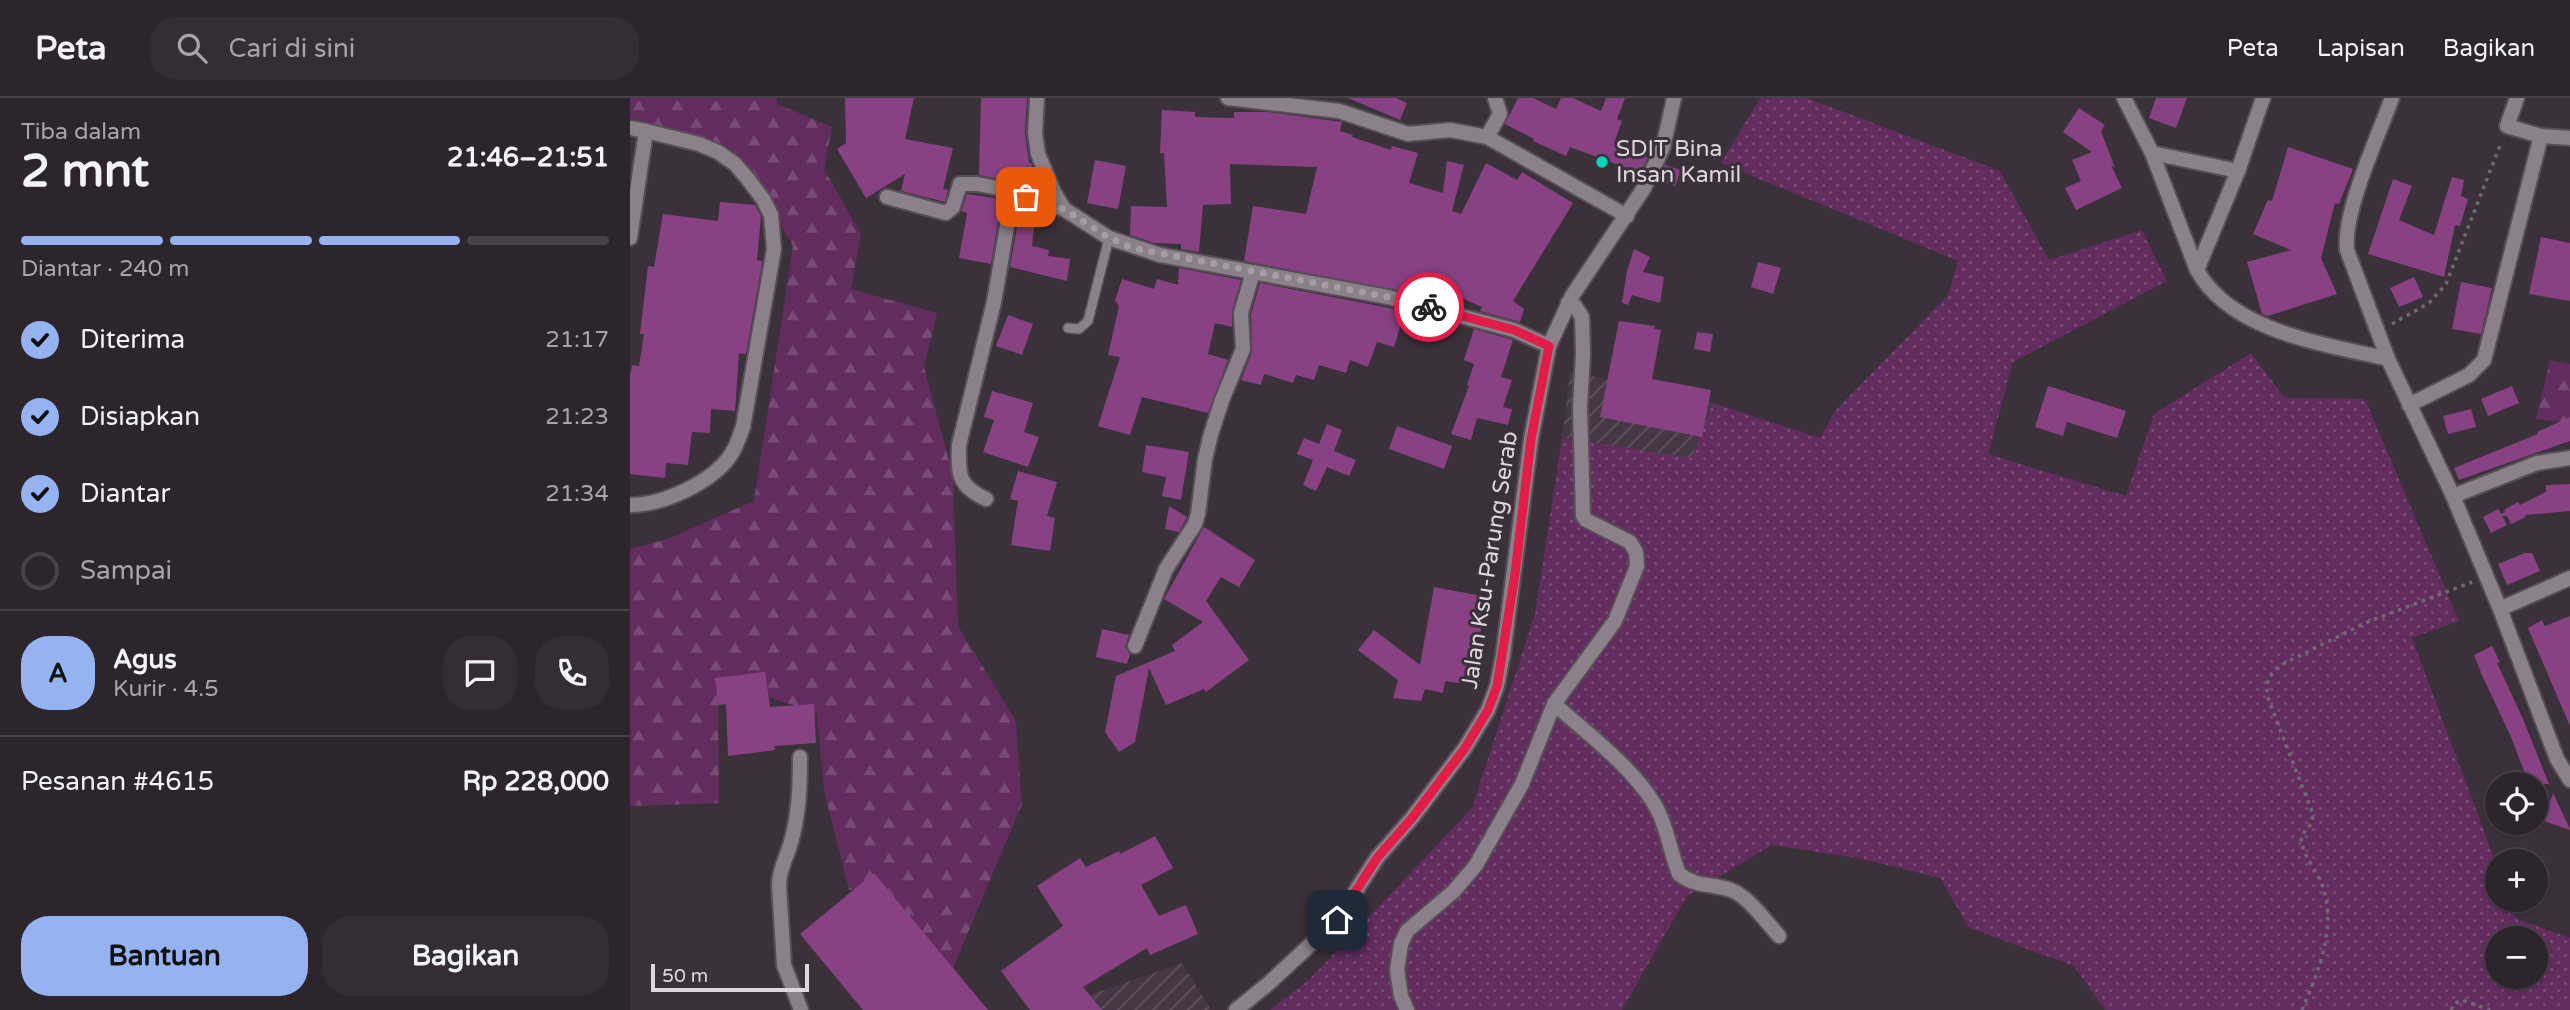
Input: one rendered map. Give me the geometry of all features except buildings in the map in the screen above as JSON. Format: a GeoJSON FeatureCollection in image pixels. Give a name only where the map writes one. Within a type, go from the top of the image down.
{"type":"FeatureCollection","features":[{"type":"Feature","properties":{"kind":"street"},"geometry":{"type":"LineString","coordinates":[[1037,98],[1035,133],[1038,153],[1044,171],[1064,209]]}},
{"type":"Feature","properties":{"kind":"street"},"geometry":{"type":"LineString","coordinates":[[1228,98],[1339,111],[1408,134],[1450,130],[1488,137],[1627,216]]}},
{"type":"Feature","properties":{"kind":"street"},"geometry":{"type":"LineString","coordinates":[[1488,137],[1500,114],[1495,98]]}},
{"type":"Feature","properties":{"kind":"street","name":"Jalan Ksu-Parung Serab"},"geometry":{"type":"LineString","coordinates":[[1236,1010],[1337,920],[1377,858],[1437,787],[1488,710],[1497,686],[1503,655],[1531,439],[1549,346],[1568,303],[1644,188],[1663,147],[1674,98]]}},
{"type":"Feature","properties":{"kind":"street"},"geometry":{"type":"LineString","coordinates":[[2124,98],[2152,152],[2204,284],[2236,310],[2267,327],[2311,341],[2388,359]]}},
{"type":"Feature","properties":{"kind":"street"},"geometry":{"type":"LineString","coordinates":[[2197,270],[2238,171],[2263,98]]}},
{"type":"Feature","properties":{"kind":"street"},"geometry":{"type":"LineString","coordinates":[[2392,98],[2350,214],[2346,236],[2347,250],[2388,359],[2453,496],[2557,759],[2570,780]]}},
{"type":"Feature","properties":{"kind":"street"},"geometry":{"type":"LineString","coordinates":[[2517,98],[2507,126],[2541,136],[2570,138]]}},
{"type":"Feature","properties":{"kind":"street"},"geometry":{"type":"LineString","coordinates":[[630,128],[699,144],[718,152],[735,164],[763,199],[771,215],[774,250],[743,427],[732,454],[708,477],[670,498],[630,505]]}},
{"type":"Feature","properties":{"kind":"street"},"geometry":{"type":"LineString","coordinates":[[630,238],[646,131]]}},
{"type":"Feature","properties":{"kind":"street"},"geometry":{"type":"LineString","coordinates":[[2409,405],[2469,375],[2484,360],[2541,136]]}},
{"type":"Feature","properties":{"kind":"street"},"geometry":{"type":"LineString","coordinates":[[2152,152],[2238,171]]}},
{"type":"Feature","properties":{"kind":"street"},"geometry":{"type":"LineString","coordinates":[[887,197],[946,213],[953,207],[960,184],[977,184],[1013,191],[1064,209],[1109,238],[1160,255],[1388,297],[1514,330],[1549,346]]}},
{"type":"Feature","properties":{"kind":"street"},"geometry":{"type":"LineString","coordinates":[[986,499],[963,484],[958,464],[959,445],[994,303],[1013,191]]}},
{"type":"Feature","properties":{"kind":"street"},"geometry":{"type":"LineString","coordinates":[[1135,646],[1166,569],[1195,524],[1211,434],[1243,349],[1241,313],[1253,272]]}},
{"type":"Feature","properties":{"kind":"street"},"geometry":{"type":"LineString","coordinates":[[1407,1010],[1401,996],[1397,970],[1401,944],[1407,931],[1454,891],[1476,865],[1522,784],[1562,691],[1615,621],[1637,565],[1636,552],[1630,542],[1583,516],[1580,408],[1582,317],[1575,306],[1568,303]]}},
{"type":"Feature","properties":{"kind":"street"},"geometry":{"type":"LineString","coordinates":[[2453,496],[2537,463],[2570,458]]}},
{"type":"Feature","properties":{"kind":"street"},"geometry":{"type":"LineString","coordinates":[[2500,610],[2570,578]]}},
{"type":"Feature","properties":{"kind":"street"},"geometry":{"type":"LineString","coordinates":[[1555,704],[1628,772],[1651,799],[1665,828],[1679,874],[1695,884],[1734,891],[1779,936]]}},
{"type":"Feature","properties":{"kind":"street"},"geometry":{"type":"LineString","coordinates":[[800,757],[799,801],[779,885],[784,965],[801,1010]]}},
{"type":"Feature","properties":{"kind":"lane"},"geometry":{"type":"LineString","coordinates":[[1068,328],[1079,329],[1088,321],[1109,238]]}},
{"type":"Feature","properties":{"kind":"path"},"geometry":{"type":"LineString","coordinates":[[2378,332],[2429,303],[2446,284],[2507,126]]}},
{"type":"Feature","properties":{"kind":"path"},"geometry":{"type":"LineString","coordinates":[[2302,1010],[2318,970],[2327,929],[2328,909],[2320,881],[2301,846],[2301,836],[2312,823],[2313,814],[2269,701],[2266,686],[2270,673],[2365,623],[2486,576]]}},
{"type":"Feature","properties":{"kind":"path"},"geometry":{"type":"LineString","coordinates":[[2451,1010],[2455,1003],[2466,1000],[2490,1010]]}},
{"type":"Feature","properties":{"kind":"shaded area"},"geometry":{"type":"Polygon","coordinates":[[[1570,371],[1713,403],[1692,458],[1562,438],[1570,371]]]}},
{"type":"Feature","properties":{"kind":"shaded area"},"geometry":{"type":"Polygon","coordinates":[[[1182,963],[1211,1010],[1066,1010],[1084,997],[1182,963]]]}},
{"type":"Feature","properties":{"kind":"green space"},"geometry":{"type":"Polygon","coordinates":[[[630,98],[777,98],[777,104],[832,127],[824,169],[861,234],[851,289],[937,313],[924,367],[953,476],[958,626],[1016,721],[1022,804],[951,973],[889,891],[849,890],[824,791],[817,713],[739,687],[718,697],[719,803],[630,806],[630,549],[667,539],[754,501],[793,246],[757,184],[721,147],[630,123],[630,98]]]}},
{"type":"Feature","properties":{"kind":"green space"},"geometry":{"type":"Polygon","coordinates":[[[1760,98],[1807,98],[2000,171],[2049,260],[2142,230],[2167,281],[2013,362],[1988,454],[2126,496],[2154,414],[2251,353],[2285,398],[2365,399],[2459,621],[2412,638],[2491,849],[2485,849],[2485,912],[2514,912],[2517,919],[2537,926],[2485,926],[2485,989],[2548,989],[2548,930],[2570,938],[2570,1010],[2105,1010],[2074,966],[1969,928],[1940,878],[1858,858],[1772,845],[1687,896],[1622,1010],[1270,1010],[1310,979],[1472,808],[1535,614],[1562,438],[1692,458],[1713,403],[1820,438],[1835,411],[1948,295],[1958,261],[1721,163],[1760,98]]]}},
{"type":"Feature","properties":{"kind":"green space"},"geometry":{"type":"Polygon","coordinates":[[[2550,360],[2570,364],[2570,423],[2536,419],[2550,360]]]}},
{"type":"Feature","properties":{"kind":"way so far"},"geometry":{"type":"LineString","coordinates":[[1026,197],[1064,209],[1109,238],[1133,248],[1429,307]]}},
{"type":"Feature","properties":{"kind":"place","name":"SDIT Bina Insan Kamil"},"geometry":{"type":"Point","coordinates":[1602,162]}},
{"type":"Feature","properties":{"kind":"route"},"geometry":{"type":"LineString","coordinates":[[1337,920],[1377,858],[1437,787],[1465,748],[1488,710],[1497,686],[1503,655],[1531,439],[1549,346],[1514,330],[1429,307]]}}]}
